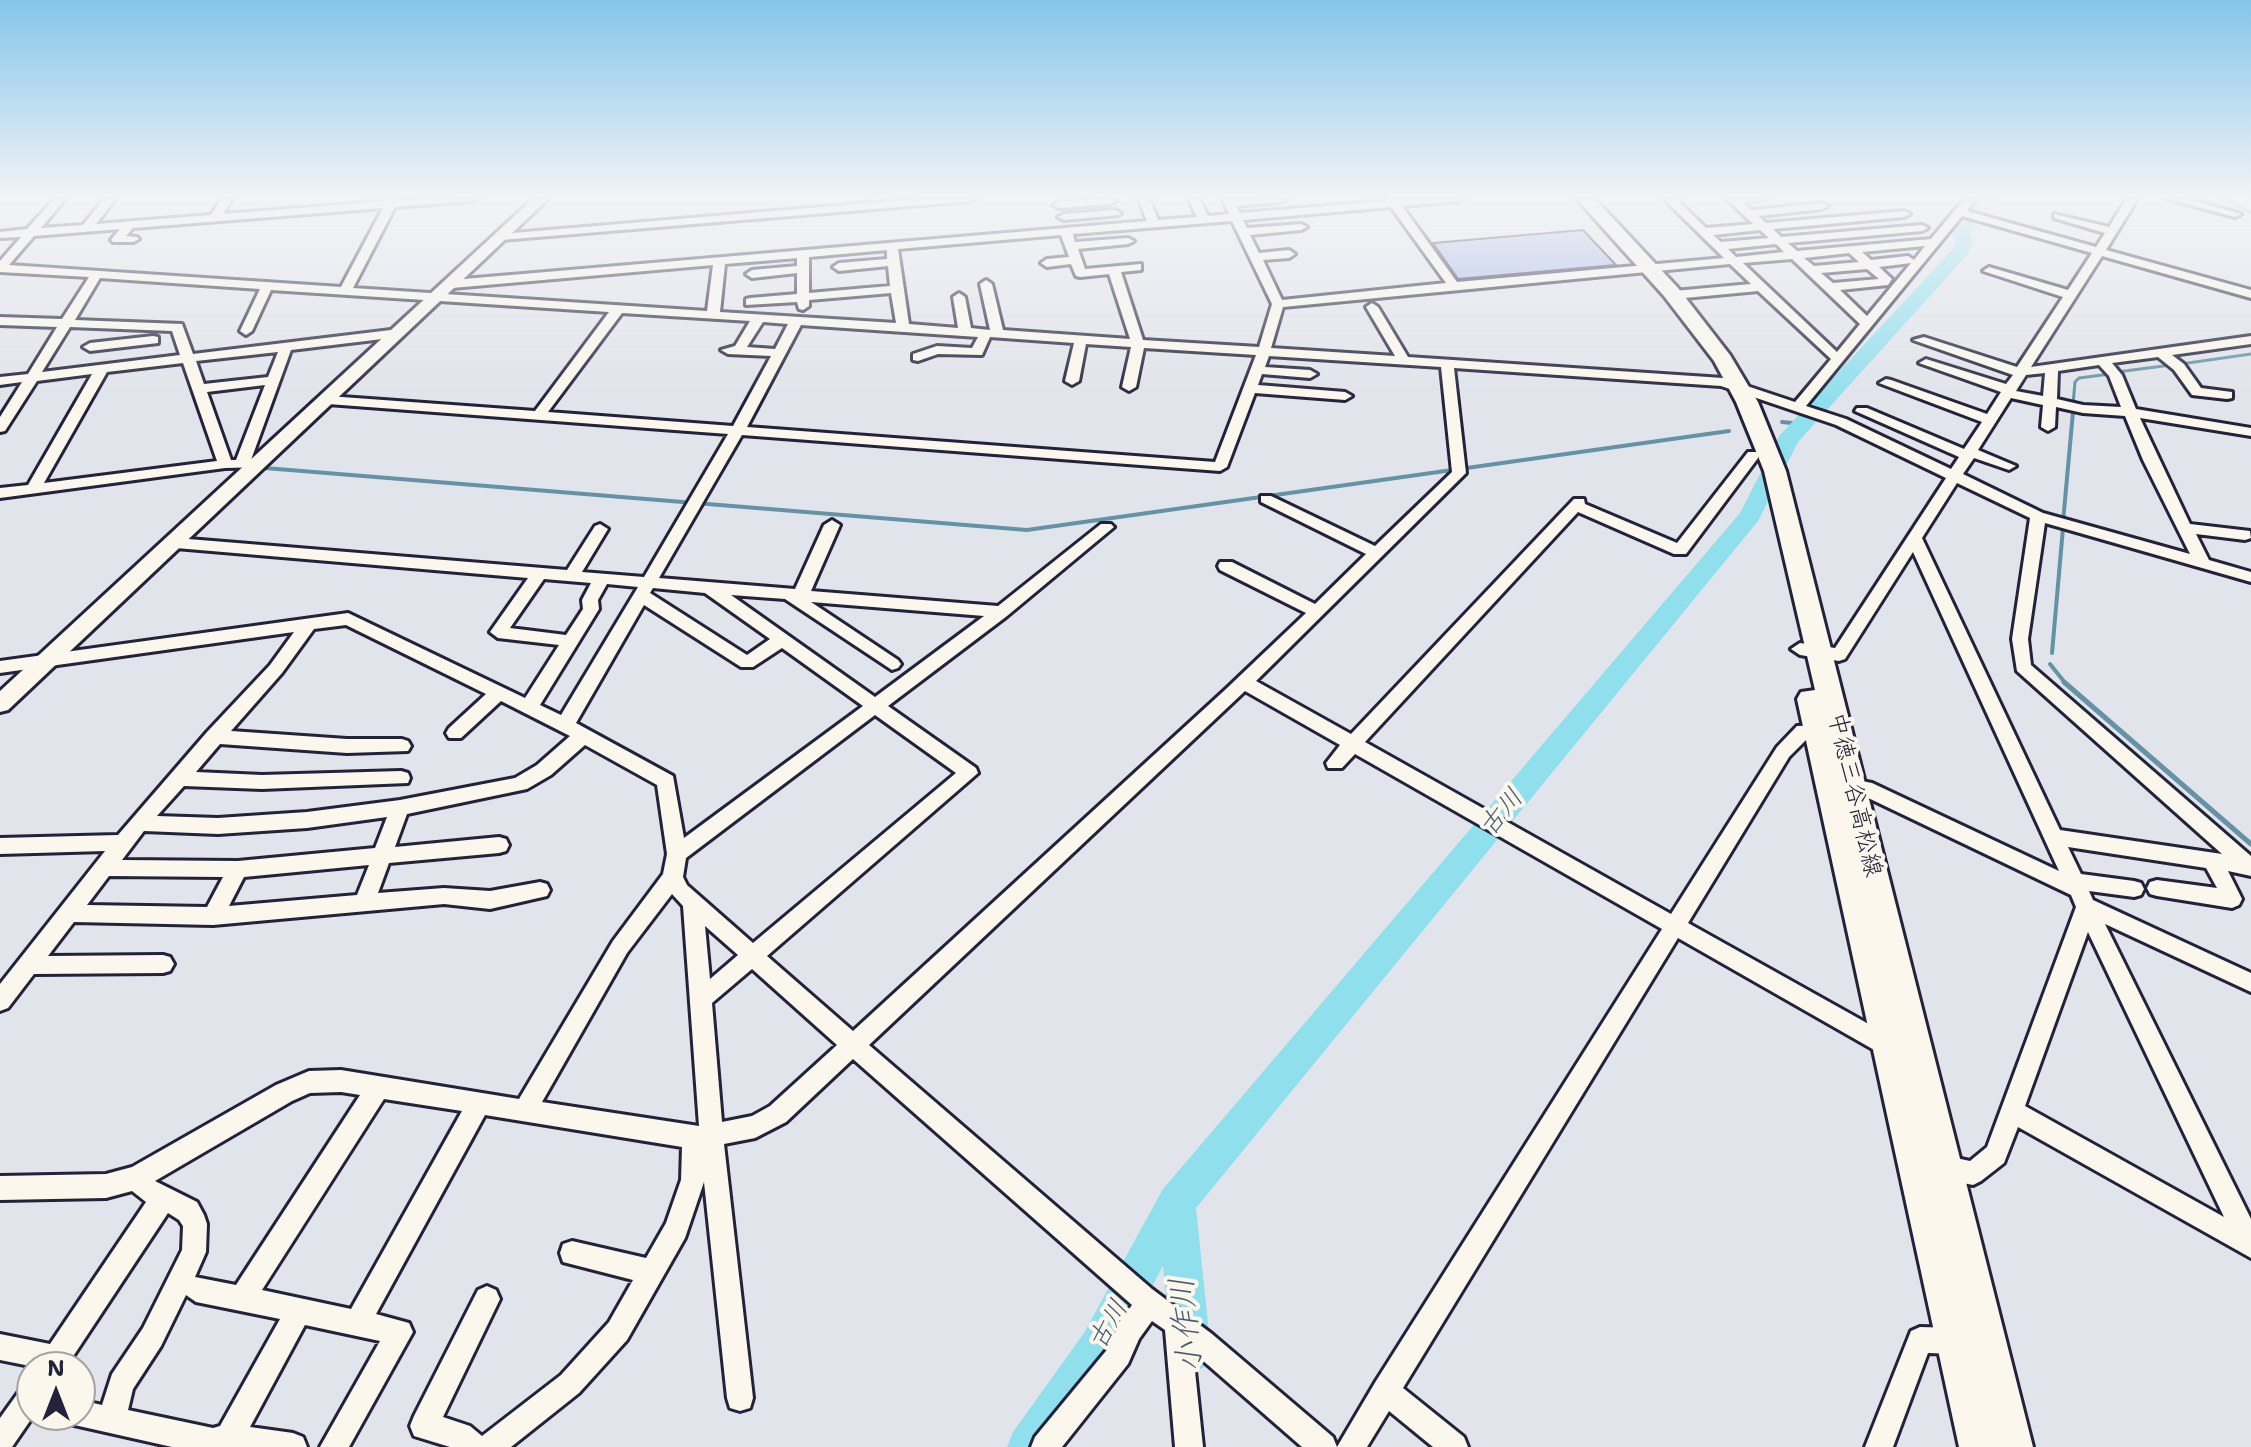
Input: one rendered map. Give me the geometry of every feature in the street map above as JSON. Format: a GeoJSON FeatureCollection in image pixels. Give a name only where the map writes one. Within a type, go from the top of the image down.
{"type":"FeatureCollection","features":[{"type":"Feature","properties":{"kind":"main road","name":"中徳三谷高松線"},"geometry":{"type":"LineString","coordinates":[[1639,266],[1674,295],[1708,339],[1730,384],[1776,504],[1828,730],[1889,1047],[1930,1165],[1972,1344],[2012,1447]]}},
{"type":"Feature","properties":{"kind":"main road","name":"中徳三谷高松線"},"geometry":{"type":"LineString","coordinates":[[1639,266],[1730,384]]}},
{"type":"Feature","properties":{"kind":"main road","name":"中徳三谷高松線"},"geometry":{"type":"LineString","coordinates":[[1828,730],[1851,786],[1918,1064],[1930,1165]]}},
{"type":"Feature","properties":{"kind":"main road","name":"中徳三谷高松線"},"geometry":{"type":"LineString","coordinates":[[1972,1344],[1980,1447]]}},
{"type":"Feature","properties":{"kind":"street"},"geometry":{"type":"LineString","coordinates":[[346,290],[359,266]]}},
{"type":"Feature","properties":{"kind":"street"},"geometry":{"type":"LineString","coordinates":[[0,704],[176,543],[251,464],[328,400],[471,266]]}},
{"type":"Feature","properties":{"kind":"street"},"geometry":{"type":"LineString","coordinates":[[445,290],[676,266]]}},
{"type":"Feature","properties":{"kind":"street"},"geometry":{"type":"LineString","coordinates":[[713,315],[718,266]]}},
{"type":"Feature","properties":{"kind":"street"},"geometry":{"type":"LineString","coordinates":[[565,725],[800,320],[803,266]]}},
{"type":"Feature","properties":{"kind":"street"},"geometry":{"type":"LineString","coordinates":[[839,267],[855,266]]}},
{"type":"Feature","properties":{"kind":"street"},"geometry":{"type":"LineString","coordinates":[[894,266],[903,327]]}},
{"type":"Feature","properties":{"kind":"street"},"geometry":{"type":"LineString","coordinates":[[1078,266],[1080,273],[1137,267]]}},
{"type":"Feature","properties":{"kind":"street"},"geometry":{"type":"LineString","coordinates":[[328,400],[1220,467],[1264,351],[1278,304],[1260,266]]}},
{"type":"Feature","properties":{"kind":"street"},"geometry":{"type":"LineString","coordinates":[[1439,266],[1454,286]]}},
{"type":"Feature","properties":{"kind":"street"},"geometry":{"type":"LineString","coordinates":[[1278,304],[1682,266]]}},
{"type":"Feature","properties":{"kind":"street"},"geometry":{"type":"LineString","coordinates":[[1739,266],[1832,355]]}},
{"type":"Feature","properties":{"kind":"street"},"geometry":{"type":"LineString","coordinates":[[1806,266],[1867,323]]}},
{"type":"Feature","properties":{"kind":"street"},"geometry":{"type":"LineString","coordinates":[[1811,270],[1854,266]]}},
{"type":"Feature","properties":{"kind":"street"},"geometry":{"type":"LineString","coordinates":[[1830,287],[1884,282],[1886,279],[1871,266]]}},
{"type":"Feature","properties":{"kind":"street"},"geometry":{"type":"LineString","coordinates":[[1801,408],[1916,266]]}},
{"type":"Feature","properties":{"kind":"street"},"geometry":{"type":"LineString","coordinates":[[1810,650],[1839,655],[2090,266]]}},
{"type":"Feature","properties":{"kind":"street"},"geometry":{"type":"LineString","coordinates":[[2150,266],[2251,294]]}},
{"type":"Feature","properties":{"kind":"street"},"geometry":{"type":"LineString","coordinates":[[0,268],[346,290],[445,290],[713,315],[1730,384],[1841,422],[2038,516],[2251,577]]}},
{"type":"Feature","properties":{"kind":"street"},"geometry":{"type":"LineString","coordinates":[[752,274],[803,269]]}},
{"type":"Feature","properties":{"kind":"street"},"geometry":{"type":"LineString","coordinates":[[1114,269],[1138,343],[1129,387]]}},
{"type":"Feature","properties":{"kind":"street"},"geometry":{"type":"LineString","coordinates":[[1989,271],[2071,295]]}},
{"type":"Feature","properties":{"kind":"street"},"geometry":{"type":"LineString","coordinates":[[0,428],[97,274]]}},
{"type":"Feature","properties":{"kind":"street"},"geometry":{"type":"LineString","coordinates":[[918,357],[937,350],[977,352],[992,333],[986,284]]}},
{"type":"Feature","properties":{"kind":"street"},"geometry":{"type":"LineString","coordinates":[[246,331],[267,286]]}},
{"type":"Feature","properties":{"kind":"street"},"geometry":{"type":"LineString","coordinates":[[1674,295],[1761,287]]}},
{"type":"Feature","properties":{"kind":"street"},"geometry":{"type":"LineString","coordinates":[[750,302],[896,289]]}},
{"type":"Feature","properties":{"kind":"street"},"geometry":{"type":"LineString","coordinates":[[959,297],[965,331]]}},
{"type":"Feature","properties":{"kind":"street"},"geometry":{"type":"LineString","coordinates":[[1372,307],[1404,361]]}},
{"type":"Feature","properties":{"kind":"street"},"geometry":{"type":"LineString","coordinates":[[539,415],[619,308]]}},
{"type":"Feature","properties":{"kind":"street"},"geometry":{"type":"LineString","coordinates":[[759,318],[734,350],[779,353]]}},
{"type":"Feature","properties":{"kind":"street"},"geometry":{"type":"LineString","coordinates":[[0,321],[177,327],[225,464]]}},
{"type":"Feature","properties":{"kind":"street"},"geometry":{"type":"LineString","coordinates":[[0,381],[399,333]]}},
{"type":"Feature","properties":{"kind":"street"},"geometry":{"type":"LineString","coordinates":[[1077,374],[1081,339]]}},
{"type":"Feature","properties":{"kind":"street"},"geometry":{"type":"LineString","coordinates":[[90,347],[153,340]]}},
{"type":"Feature","properties":{"kind":"street"},"geometry":{"type":"LineString","coordinates":[[1919,340],[2021,372],[2251,340]]}},
{"type":"Feature","properties":{"kind":"street"},"geometry":{"type":"LineString","coordinates":[[33,489],[121,343]]}},
{"type":"Feature","properties":{"kind":"street"},"geometry":{"type":"LineString","coordinates":[[251,464],[286,347]]}},
{"type":"Feature","properties":{"kind":"street"},"geometry":{"type":"LineString","coordinates":[[2161,353],[2179,367],[2197,392],[2227,395]]}},
{"type":"Feature","properties":{"kind":"street"},"geometry":{"type":"LineString","coordinates":[[1310,354],[1310,394]]}},
{"type":"Feature","properties":{"kind":"street"},"geometry":{"type":"LineString","coordinates":[[2103,361],[2115,375],[2203,564]]}},
{"type":"Feature","properties":{"kind":"street"},"geometry":{"type":"LineString","coordinates":[[1926,363],[2009,392],[2049,402],[2251,432]]}},
{"type":"Feature","properties":{"kind":"street"},"geometry":{"type":"LineString","coordinates":[[0,1188],[106,1186],[136,1178],[284,1093],[309,1082],[341,1081],[703,1137],[755,1127],[778,1114],[1238,687],[1459,473],[1447,364]]}},
{"type":"Feature","properties":{"kind":"street"},"geometry":{"type":"LineString","coordinates":[[2048,427],[2052,367]]}},
{"type":"Feature","properties":{"kind":"street"},"geometry":{"type":"LineString","coordinates":[[1257,370],[1310,374]]}},
{"type":"Feature","properties":{"kind":"street"},"geometry":{"type":"LineString","coordinates":[[206,388],[274,380]]}},
{"type":"Feature","properties":{"kind":"street"},"geometry":{"type":"LineString","coordinates":[[1886,383],[1991,420]]}},
{"type":"Feature","properties":{"kind":"street"},"geometry":{"type":"LineString","coordinates":[[1250,389],[1345,396]]}},
{"type":"Feature","properties":{"kind":"street"},"geometry":{"type":"LineString","coordinates":[[1862,411],[2009,467]]}},
{"type":"Feature","properties":{"kind":"street"},"geometry":{"type":"LineString","coordinates":[[1335,763],[1577,504],[1680,550],[1758,453]]}},
{"type":"Feature","properties":{"kind":"street"},"geometry":{"type":"LineString","coordinates":[[0,493],[225,464],[251,464]]}},
{"type":"Feature","properties":{"kind":"street"},"geometry":{"type":"LineString","coordinates":[[1266,499],[1377,553]]}},
{"type":"Feature","properties":{"kind":"street"},"geometry":{"type":"LineString","coordinates":[[2038,516],[2020,639],[2023,667],[2250,867]]}},
{"type":"Feature","properties":{"kind":"street"},"geometry":{"type":"LineString","coordinates":[[795,595],[832,525]]}},
{"type":"Feature","properties":{"kind":"street"},"geometry":{"type":"LineString","coordinates":[[677,854],[1001,612],[1106,527]]}},
{"type":"Feature","properties":{"kind":"street"},"geometry":{"type":"LineString","coordinates":[[2185,528],[2245,535]]}},
{"type":"Feature","properties":{"kind":"street"},"geometry":{"type":"LineString","coordinates":[[572,575],[600,529]]}},
{"type":"Feature","properties":{"kind":"street"},"geometry":{"type":"LineString","coordinates":[[1915,539],[2080,892],[2251,1246],[2012,1111]]}},
{"type":"Feature","properties":{"kind":"street"},"geometry":{"type":"LineString","coordinates":[[176,543],[572,575],[602,578],[644,589],[710,588],[1001,612]]}},
{"type":"Feature","properties":{"kind":"street"},"geometry":{"type":"LineString","coordinates":[[1226,566],[1316,611]]}},
{"type":"Feature","properties":{"kind":"street"},"geometry":{"type":"LineString","coordinates":[[541,572],[498,632],[571,641]]}},
{"type":"Feature","properties":{"kind":"street"},"geometry":{"type":"LineString","coordinates":[[529,707],[591,609],[590,600],[602,578]]}},
{"type":"Feature","properties":{"kind":"street"},"geometry":{"type":"LineString","coordinates":[[701,999],[969,773],[710,588]]}},
{"type":"Feature","properties":{"kind":"street"},"geometry":{"type":"LineString","coordinates":[[644,589],[747,663],[783,639]]}},
{"type":"Feature","properties":{"kind":"street"},"geometry":{"type":"LineString","coordinates":[[795,595],[892,664]]}},
{"type":"Feature","properties":{"kind":"street"},"geometry":{"type":"LineString","coordinates":[[0,667],[348,619],[565,725],[666,781],[677,854],[673,877],[620,947],[524,1111]]}},
{"type":"Feature","properties":{"kind":"street"},"geometry":{"type":"LineString","coordinates":[[0,1001],[139,823],[276,669],[301,627]]}},
{"type":"Feature","properties":{"kind":"street"},"geometry":{"type":"LineString","coordinates":[[1238,687],[1352,745],[1918,1064]]}},
{"type":"Feature","properties":{"kind":"street"},"geometry":{"type":"LineString","coordinates":[[455,733],[499,693]]}},
{"type":"Feature","properties":{"kind":"street"},"geometry":{"type":"LineString","coordinates":[[1351,1447],[1783,752],[1803,731],[1828,730]]}},
{"type":"Feature","properties":{"kind":"street"},"geometry":{"type":"LineString","coordinates":[[139,823],[218,826],[307,820],[400,808],[520,784],[544,770],[584,735]]}},
{"type":"Feature","properties":{"kind":"street"},"geometry":{"type":"LineString","coordinates":[[213,737],[347,746],[402,746]]}},
{"type":"Feature","properties":{"kind":"street"},"geometry":{"type":"LineString","coordinates":[[330,779],[347,746]]}},
{"type":"Feature","properties":{"kind":"street"},"geometry":{"type":"LineString","coordinates":[[177,778],[262,782],[401,778]]}},
{"type":"Feature","properties":{"kind":"street"},"geometry":{"type":"LineString","coordinates":[[1851,786],[1865,788],[2080,892],[2251,983]]}},
{"type":"Feature","properties":{"kind":"street"},"geometry":{"type":"LineString","coordinates":[[365,901],[400,808]]}},
{"type":"Feature","properties":{"kind":"street"},"geometry":{"type":"LineString","coordinates":[[2054,837],[2250,867]]}},
{"type":"Feature","properties":{"kind":"street"},"geometry":{"type":"LineString","coordinates":[[0,846],[124,843]]}},
{"type":"Feature","properties":{"kind":"street"},"geometry":{"type":"LineString","coordinates":[[106,868],[238,869],[499,845]]}},
{"type":"Feature","properties":{"kind":"street"},"geometry":{"type":"LineString","coordinates":[[2213,861],[2241,900]]}},
{"type":"Feature","properties":{"kind":"street"},"geometry":{"type":"LineString","coordinates":[[213,916],[238,869]]}},
{"type":"Feature","properties":{"kind":"street"},"geometry":{"type":"LineString","coordinates":[[673,877],[680,891],[693,904],[853,1045],[1114,1273],[1323,1447]]}},
{"type":"Feature","properties":{"kind":"street"},"geometry":{"type":"LineString","coordinates":[[2157,888],[2241,900]]}},
{"type":"Feature","properties":{"kind":"street"},"geometry":{"type":"LineString","coordinates":[[2080,892],[2134,889]]}},
{"type":"Feature","properties":{"kind":"street"},"geometry":{"type":"LineString","coordinates":[[70,913],[213,916],[444,896],[490,900],[540,890]]}},
{"type":"Feature","properties":{"kind":"street"},"geometry":{"type":"LineString","coordinates":[[1930,1165],[1973,1173],[1996,1155],[2080,892]]}},
{"type":"Feature","properties":{"kind":"street"},"geometry":{"type":"LineString","coordinates":[[693,904],[701,999],[703,1137],[740,1398]]}},
{"type":"Feature","properties":{"kind":"street"},"geometry":{"type":"LineString","coordinates":[[29,965],[163,964]]}},
{"type":"Feature","properties":{"kind":"street"},"geometry":{"type":"LineString","coordinates":[[242,1299],[378,1087]]}},
{"type":"Feature","properties":{"kind":"street"},"geometry":{"type":"LineString","coordinates":[[357,1323],[479,1104]]}},
{"type":"Feature","properties":{"kind":"street"},"geometry":{"type":"LineString","coordinates":[[489,1447],[570,1384],[618,1331],[676,1229],[693,1180],[703,1137]]}},
{"type":"Feature","properties":{"kind":"street"},"geometry":{"type":"LineString","coordinates":[[112,1420],[121,1383],[152,1337],[194,1252],[195,1224],[188,1211],[146,1189],[136,1178]]}},
{"type":"Feature","properties":{"kind":"street"},"geometry":{"type":"LineString","coordinates":[[61,1351],[163,1199]]}},
{"type":"Feature","properties":{"kind":"street"},"geometry":{"type":"LineString","coordinates":[[572,1253],[653,1272]]}},
{"type":"Feature","properties":{"kind":"street"},"geometry":{"type":"LineString","coordinates":[[196,1289],[400,1332],[334,1447]]}},
{"type":"Feature","properties":{"kind":"street"},"geometry":{"type":"LineString","coordinates":[[474,1447],[460,1436],[424,1426],[487,1299]]}},
{"type":"Feature","properties":{"kind":"street"},"geometry":{"type":"LineString","coordinates":[[1045,1447],[1119,1355],[1129,1330],[1147,1301]]}},
{"type":"Feature","properties":{"kind":"street"},"geometry":{"type":"LineString","coordinates":[[229,1437],[298,1312]]}},
{"type":"Feature","properties":{"kind":"street"},"geometry":{"type":"LineString","coordinates":[[1187,1331],[1189,1447]]}},
{"type":"Feature","properties":{"kind":"street"},"geometry":{"type":"LineString","coordinates":[[1879,1447],[1920,1340],[1933,1338],[1972,1344]]}},
{"type":"Feature","properties":{"kind":"street"},"geometry":{"type":"LineString","coordinates":[[1385,1390],[1454,1447]]}},
{"type":"Feature","properties":{"kind":"street"},"geometry":{"type":"LineString","coordinates":[[96,1417],[187,1442],[213,1442],[229,1437],[293,1447]]}},
{"type":"Feature","properties":{"kind":"street"},"geometry":{"type":"LineString","coordinates":[[0,1441],[16,1420]]}},
{"type":"Feature","properties":{"kind":"building"},"geometry":{"type":"Polygon","coordinates":[[[1449,266],[1610,266],[1458,279],[1449,266]]]}},
{"type":"Feature","properties":{"kind":"waterway","name":"古川"},"geometry":{"type":"LineString","coordinates":[[1176,1202],[1750,516],[1788,440],[1948,266]]}},
{"type":"Feature","properties":{"kind":"waterway"},"geometry":{"type":"LineString","coordinates":[[2181,364],[2251,354]]}},
{"type":"Feature","properties":{"kind":"waterway"},"geometry":{"type":"LineString","coordinates":[[2117,372],[2171,365]]}},
{"type":"Feature","properties":{"kind":"waterway"},"geometry":{"type":"LineString","coordinates":[[2073,405],[2075,382],[2079,378],[2110,374]]}},
{"type":"Feature","properties":{"kind":"waterway"},"geometry":{"type":"LineString","coordinates":[[2063,522],[2073,412]]}},
{"type":"Feature","properties":{"kind":"waterway"},"geometry":{"type":"LineString","coordinates":[[1782,422],[1802,424]]}},
{"type":"Feature","properties":{"kind":"waterway"},"geometry":{"type":"LineString","coordinates":[[265,468],[1027,530],[1729,431]]}},
{"type":"Feature","properties":{"kind":"waterway"},"geometry":{"type":"LineString","coordinates":[[2052,653],[2063,528]]}},
{"type":"Feature","properties":{"kind":"waterway"},"geometry":{"type":"LineString","coordinates":[[2050,664],[2065,683]]}},
{"type":"Feature","properties":{"kind":"waterway"},"geometry":{"type":"LineString","coordinates":[[2065,683],[2251,844]]}},
{"type":"Feature","properties":{"kind":"waterway","name":"古川"},"geometry":{"type":"LineString","coordinates":[[1028,1447],[1098,1347],[1176,1202]]}},
{"type":"Feature","properties":{"kind":"waterway","name":"小作川"},"geometry":{"type":"LineString","coordinates":[[1176,1202],[1191,1353]]}}]}
